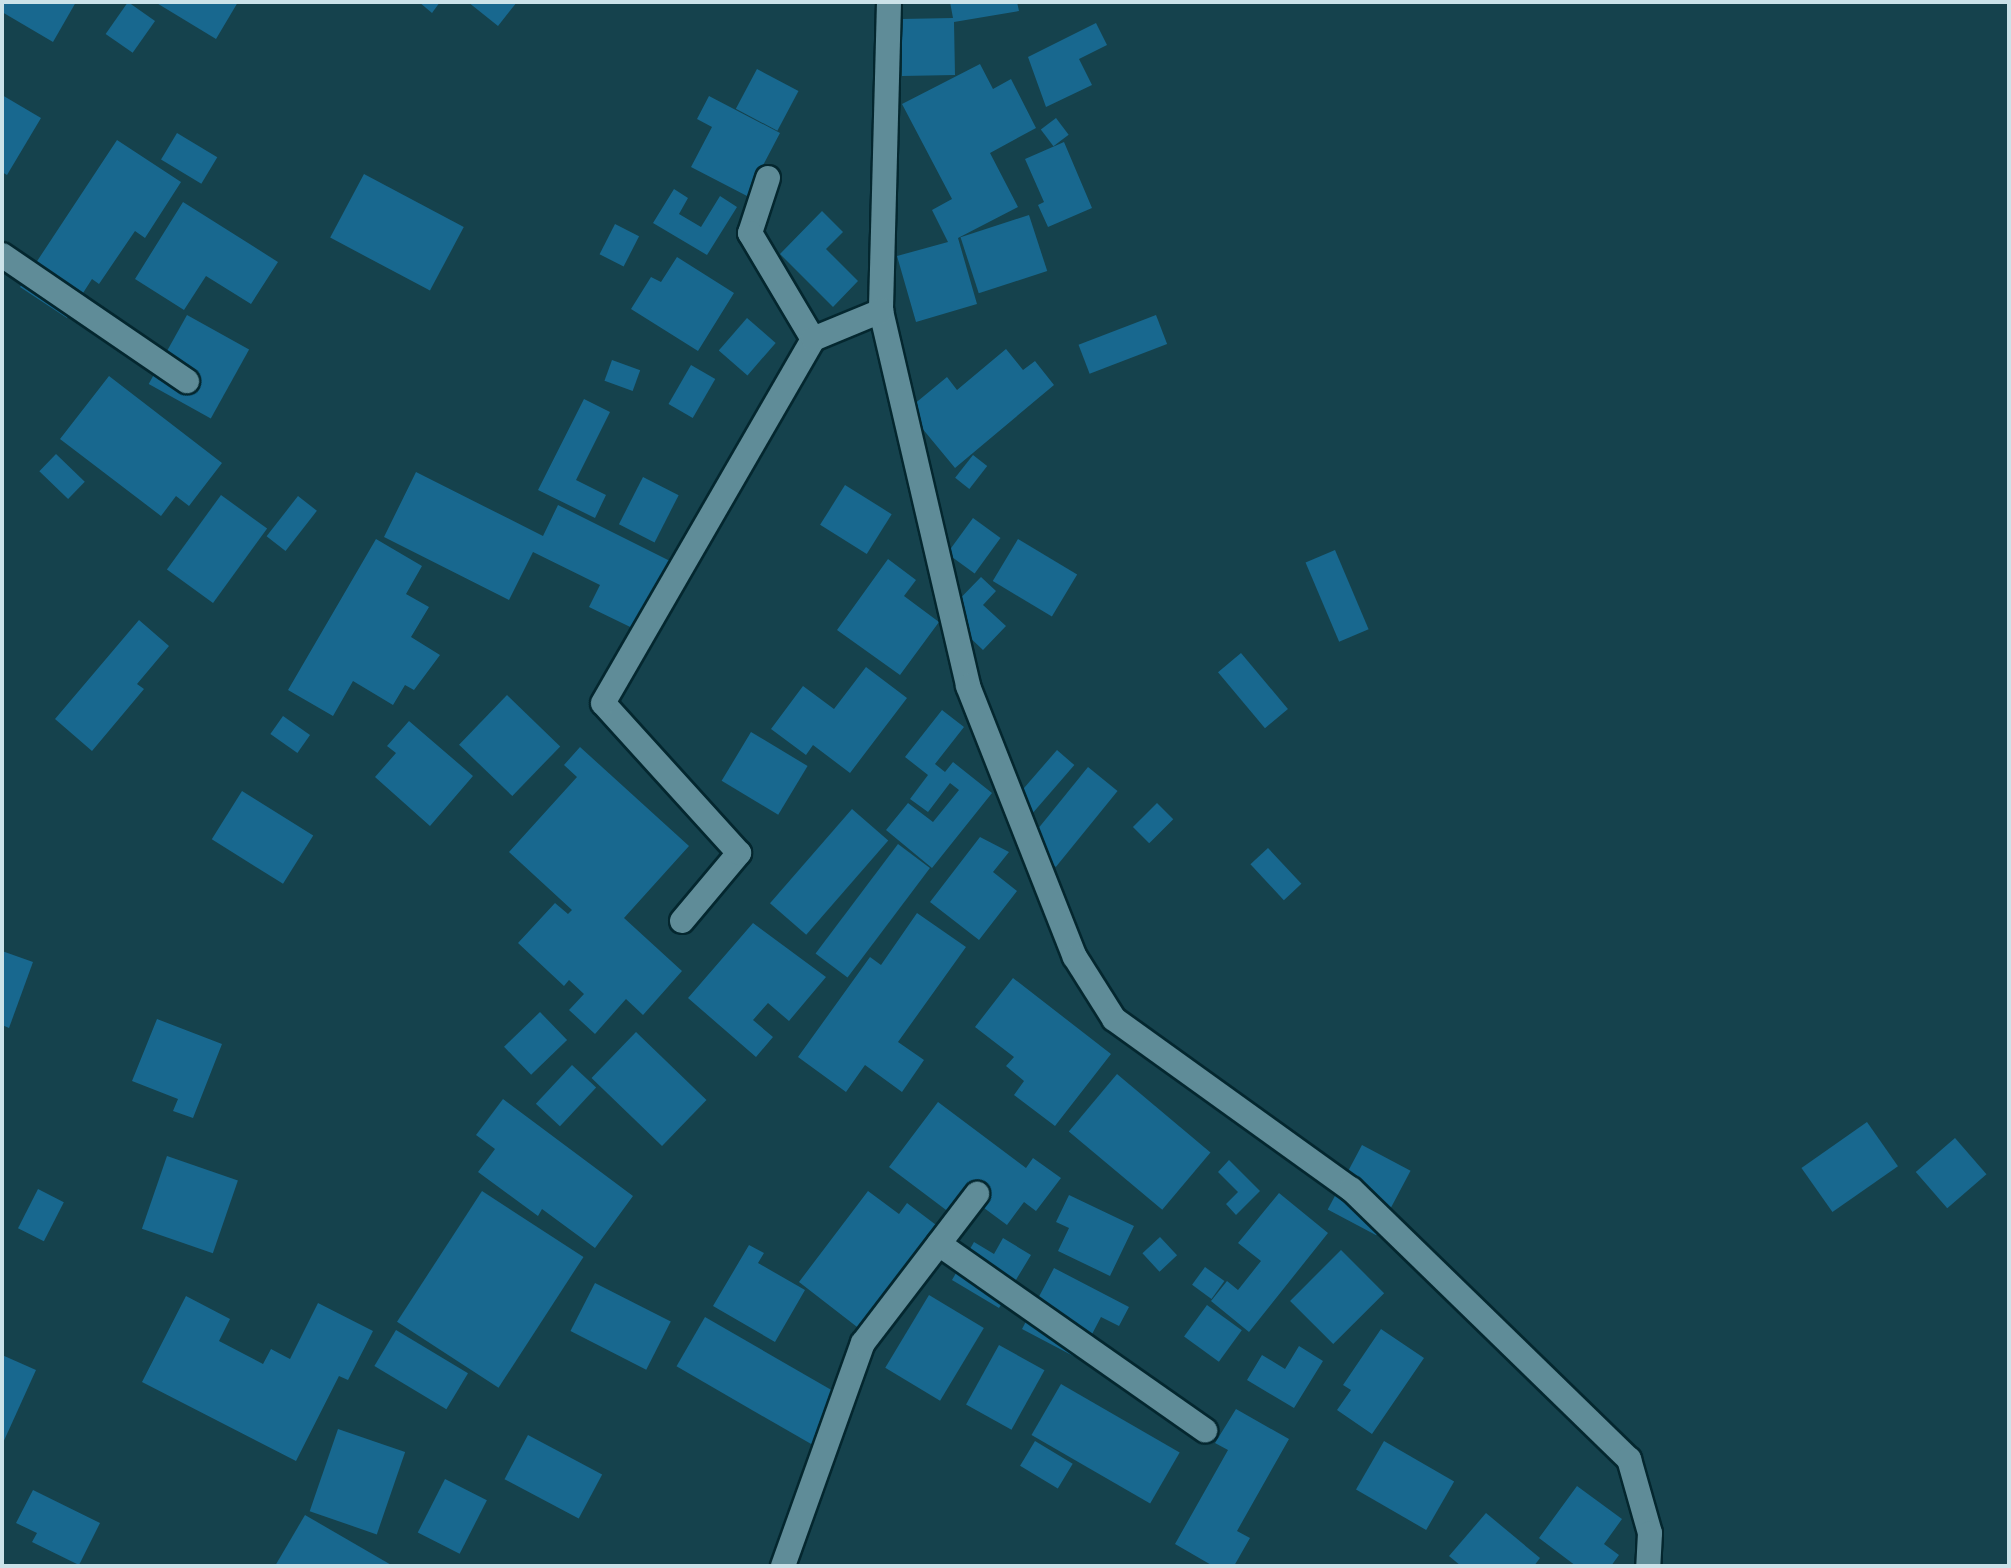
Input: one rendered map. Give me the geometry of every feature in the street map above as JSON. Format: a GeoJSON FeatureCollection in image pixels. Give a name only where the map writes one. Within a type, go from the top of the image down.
{"type":"FeatureCollection","features":[{"type":"Feature","properties":{"kind":"street"},"geometry":{"type":"LineString","coordinates":[[889,2],[881,311],[968,686],[1075,957],[1114,1019],[1351,1189],[1629,1459],[1650,1533],[1648,1566]]}},
{"type":"Feature","properties":{"kind":"street"},"geometry":{"type":"LineString","coordinates":[[768,178],[750,233],[813,339]]}},
{"type":"Feature","properties":{"kind":"street"},"geometry":{"type":"LineString","coordinates":[[2,255],[187,381]]}},
{"type":"Feature","properties":{"kind":"street"},"geometry":{"type":"LineString","coordinates":[[682,921],[739,853],[603,703],[813,339],[881,311]]}},
{"type":"Feature","properties":{"kind":"street"},"geometry":{"type":"LineString","coordinates":[[783,1566],[863,1343],[977,1194]]}},
{"type":"Feature","properties":{"kind":"street"},"geometry":{"type":"LineString","coordinates":[[939,1244],[1205,1430]]}},
{"type":"Feature","properties":{"kind":"building"},"geometry":{"type":"Polygon","coordinates":[[[4,2],[76,2],[53,42],[2,12],[4,2]]]}},
{"type":"Feature","properties":{"kind":"building"},"geometry":{"type":"Polygon","coordinates":[[[128,2],[155,21],[133,53],[106,34],[128,2]]]}},
{"type":"Feature","properties":{"kind":"building"},"geometry":{"type":"Polygon","coordinates":[[[155,2],[238,2],[216,39],[155,2]]]}},
{"type":"Feature","properties":{"kind":"building"},"geometry":{"type":"Polygon","coordinates":[[[419,2],[440,2],[432,13],[419,2]]]}},
{"type":"Feature","properties":{"kind":"building"},"geometry":{"type":"Polygon","coordinates":[[[468,2],[517,2],[498,26],[468,2]]]}},
{"type":"Feature","properties":{"kind":"building"},"geometry":{"type":"Polygon","coordinates":[[[950,2],[1017,2],[1019,11],[954,22],[955,75],[902,76],[901,19],[953,18],[950,2]]]}},
{"type":"Feature","properties":{"kind":"building"},"geometry":{"type":"Polygon","coordinates":[[[1096,23],[1107,45],[1079,59],[1092,85],[1046,107],[1028,57],[1096,23]]]}},
{"type":"Feature","properties":{"kind":"building"},"geometry":{"type":"Polygon","coordinates":[[[980,64],[993,89],[1011,79],[1036,128],[990,153],[1018,207],[958,238],[977,304],[916,322],[897,256],[948,242],[932,210],[952,199],[902,104],[980,64]]]}},
{"type":"Feature","properties":{"kind":"building"},"geometry":{"type":"Polygon","coordinates":[[[757,69],[798,91],[777,131],[736,109],[757,69]]]}},
{"type":"Feature","properties":{"kind":"building"},"geometry":{"type":"Polygon","coordinates":[[[2,95],[41,118],[7,175],[2,172],[2,95]]]}},
{"type":"Feature","properties":{"kind":"building"},"geometry":{"type":"Polygon","coordinates":[[[709,96],[780,133],[747,196],[691,167],[712,127],[697,119],[709,96]]]}},
{"type":"Feature","properties":{"kind":"building"},"geometry":{"type":"Polygon","coordinates":[[[1056,118],[1069,135],[1053,146],[1041,129],[1056,118]]]}},
{"type":"Feature","properties":{"kind":"building"},"geometry":{"type":"Polygon","coordinates":[[[177,133],[217,157],[201,184],[161,160],[177,133]]]}},
{"type":"Feature","properties":{"kind":"building"},"geometry":{"type":"Polygon","coordinates":[[[117,140],[181,182],[145,238],[135,231],[99,284],[92,279],[67,318],[20,287],[117,140]]]}},
{"type":"Feature","properties":{"kind":"building"},"geometry":{"type":"Polygon","coordinates":[[[1064,142],[1092,208],[1048,227],[1038,205],[1044,202],[1025,159],[1064,142]]]}},
{"type":"Feature","properties":{"kind":"building"},"geometry":{"type":"Polygon","coordinates":[[[364,174],[464,227],[430,291],[330,238],[364,174]]]}},
{"type":"Feature","properties":{"kind":"building"},"geometry":{"type":"Polygon","coordinates":[[[674,189],[688,198],[679,214],[701,227],[720,196],[737,207],[707,255],[653,223],[674,189]]]}},
{"type":"Feature","properties":{"kind":"building"},"geometry":{"type":"Polygon","coordinates":[[[183,202],[278,262],[251,304],[206,276],[184,310],[135,279],[183,202]]]}},
{"type":"Feature","properties":{"kind":"building"},"geometry":{"type":"Polygon","coordinates":[[[822,211],[843,232],[826,249],[858,281],[833,307],[780,254],[822,211]]]}},
{"type":"Feature","properties":{"kind":"building"},"geometry":{"type":"Polygon","coordinates":[[[1029,215],[1047,271],[979,293],[961,237],[1029,215]]]}},
{"type":"Feature","properties":{"kind":"building"},"geometry":{"type":"Polygon","coordinates":[[[615,224],[639,236],[624,267],[600,254],[615,224]]]}},
{"type":"Feature","properties":{"kind":"building"},"geometry":{"type":"Polygon","coordinates":[[[677,257],[734,293],[698,351],[631,309],[651,277],[661,282],[677,257]]]}},
{"type":"Feature","properties":{"kind":"building"},"geometry":{"type":"Polygon","coordinates":[[[187,315],[249,349],[211,419],[149,384],[187,315]]]}},
{"type":"Feature","properties":{"kind":"building"},"geometry":{"type":"Polygon","coordinates":[[[1156,315],[1167,344],[1090,374],[1079,345],[1156,315]]]}},
{"type":"Feature","properties":{"kind":"building"},"geometry":{"type":"Polygon","coordinates":[[[747,318],[776,343],[747,375],[719,350],[747,318]]]}},
{"type":"Feature","properties":{"kind":"building"},"geometry":{"type":"Polygon","coordinates":[[[1006,349],[1023,370],[1035,361],[1054,385],[955,468],[907,410],[947,377],[957,390],[1006,349]]]}},
{"type":"Feature","properties":{"kind":"building"},"geometry":{"type":"Polygon","coordinates":[[[612,360],[640,370],[633,391],[604,381],[612,360]]]}},
{"type":"Feature","properties":{"kind":"building"},"geometry":{"type":"Polygon","coordinates":[[[691,365],[715,379],[693,418],[668,404],[691,365]]]}},
{"type":"Feature","properties":{"kind":"building"},"geometry":{"type":"Polygon","coordinates":[[[109,376],[222,463],[189,506],[176,496],[161,516],[60,439],[109,376]]]}},
{"type":"Feature","properties":{"kind":"building"},"geometry":{"type":"Polygon","coordinates":[[[584,399],[610,412],[576,480],[606,495],[595,518],[538,490],[584,399]]]}},
{"type":"Feature","properties":{"kind":"building"},"geometry":{"type":"Polygon","coordinates":[[[56,454],[85,482],[68,499],[39,471],[56,454]]]}},
{"type":"Feature","properties":{"kind":"building"},"geometry":{"type":"Polygon","coordinates":[[[973,455],[987,466],[969,489],[955,478],[973,455]]]}},
{"type":"Feature","properties":{"kind":"building"},"geometry":{"type":"Polygon","coordinates":[[[416,472],[543,536],[558,505],[690,571],[655,639],[589,607],[600,585],[533,552],[509,600],[384,537],[416,472]]]}},
{"type":"Feature","properties":{"kind":"building"},"geometry":{"type":"Polygon","coordinates":[[[643,477],[679,495],[655,542],[619,524],[643,477]]]}},
{"type":"Feature","properties":{"kind":"building"},"geometry":{"type":"Polygon","coordinates":[[[845,485],[892,514],[867,554],[820,525],[845,485]]]}},
{"type":"Feature","properties":{"kind":"building"},"geometry":{"type":"Polygon","coordinates":[[[221,495],[267,529],[213,603],[167,569],[221,495]]]}},
{"type":"Feature","properties":{"kind":"building"},"geometry":{"type":"Polygon","coordinates":[[[298,496],[317,511],[286,551],[267,536],[298,496]]]}},
{"type":"Feature","properties":{"kind":"building"},"geometry":{"type":"Polygon","coordinates":[[[973,518],[1001,538],[975,574],[947,554],[973,518]]]}},
{"type":"Feature","properties":{"kind":"building"},"geometry":{"type":"Polygon","coordinates":[[[376,539],[422,566],[406,594],[429,607],[411,637],[440,655],[414,690],[405,685],[393,705],[353,681],[333,716],[288,690],[376,539]]]}},
{"type":"Feature","properties":{"kind":"building"},"geometry":{"type":"Polygon","coordinates":[[[1018,539],[1077,575],[1052,617],[993,581],[1018,539]]]}},
{"type":"Feature","properties":{"kind":"building"},"geometry":{"type":"Polygon","coordinates":[[[1335,550],[1369,629],[1339,642],[1306,563],[1335,550]]]}},
{"type":"Feature","properties":{"kind":"building"},"geometry":{"type":"Polygon","coordinates":[[[888,559],[916,580],[904,596],[939,622],[900,675],[837,630],[888,559]]]}},
{"type":"Feature","properties":{"kind":"building"},"geometry":{"type":"Polygon","coordinates":[[[981,577],[996,591],[983,605],[1006,626],[983,650],[945,614],[981,577]]]}},
{"type":"Feature","properties":{"kind":"building"},"geometry":{"type":"Polygon","coordinates":[[[139,620],[169,646],[137,684],[144,689],[92,751],[55,719],[139,620]]]}},
{"type":"Feature","properties":{"kind":"building"},"geometry":{"type":"Polygon","coordinates":[[[1241,653],[1288,709],[1265,728],[1218,672],[1241,653]]]}},
{"type":"Feature","properties":{"kind":"building"},"geometry":{"type":"Polygon","coordinates":[[[866,667],[907,698],[850,773],[813,745],[806,755],[771,729],[803,686],[834,709],[866,667]]]}},
{"type":"Feature","properties":{"kind":"building"},"geometry":{"type":"Polygon","coordinates":[[[507,695],[560,746],[512,796],[459,745],[507,695]]]}},
{"type":"Feature","properties":{"kind":"building"},"geometry":{"type":"Polygon","coordinates":[[[942,710],[964,727],[935,764],[945,772],[953,762],[992,793],[932,868],[886,830],[908,803],[933,822],[959,790],[950,783],[928,812],[910,799],[928,775],[905,757],[942,710]]]}},
{"type":"Feature","properties":{"kind":"building"},"geometry":{"type":"Polygon","coordinates":[[[283,716],[310,735],[297,753],[270,734],[283,716]]]}},
{"type":"Feature","properties":{"kind":"building"},"geometry":{"type":"Polygon","coordinates":[[[409,721],[473,776],[430,826],[375,777],[396,753],[387,746],[409,721]]]}},
{"type":"Feature","properties":{"kind":"building"},"geometry":{"type":"Polygon","coordinates":[[[751,732],[808,766],[778,815],[722,781],[751,732]]]}},
{"type":"Feature","properties":{"kind":"building"},"geometry":{"type":"Polygon","coordinates":[[[580,747],[689,846],[624,918],[682,971],[643,1015],[626,999],[595,1034],[569,1010],[584,994],[569,980],[564,986],[518,943],[555,903],[568,914],[572,910],[509,852],[577,777],[564,765],[580,747]]]}},
{"type":"Feature","properties":{"kind":"building"},"geometry":{"type":"Polygon","coordinates":[[[1057,750],[1074,765],[1028,819],[1010,804],[1057,750]]]}},
{"type":"Feature","properties":{"kind":"building"},"geometry":{"type":"Polygon","coordinates":[[[1088,767],[1118,791],[1056,867],[1026,843],[1088,767]]]}},
{"type":"Feature","properties":{"kind":"building"},"geometry":{"type":"Polygon","coordinates":[[[242,791],[313,836],[283,884],[212,839],[242,791]]]}},
{"type":"Feature","properties":{"kind":"building"},"geometry":{"type":"Polygon","coordinates":[[[1157,803],[1173,819],[1149,843],[1133,827],[1157,803]]]}},
{"type":"Feature","properties":{"kind":"building"},"geometry":{"type":"Polygon","coordinates":[[[852,809],[888,840],[806,935],[770,903],[852,809]]]}},
{"type":"Feature","properties":{"kind":"building"},"geometry":{"type":"Polygon","coordinates":[[[980,837],[1009,852],[993,872],[1017,891],[979,940],[930,902],[980,837]]]}},
{"type":"Feature","properties":{"kind":"building"},"geometry":{"type":"Polygon","coordinates":[[[898,844],[930,868],[847,977],[816,953],[898,844]]]}},
{"type":"Feature","properties":{"kind":"building"},"geometry":{"type":"Polygon","coordinates":[[[1268,848],[1301,884],[1284,900],[1250,864],[1268,848]]]}},
{"type":"Feature","properties":{"kind":"building"},"geometry":{"type":"Polygon","coordinates":[[[917,913],[966,947],[898,1042],[924,1060],[902,1092],[865,1065],[846,1092],[798,1057],[870,957],[881,965],[917,913]]]}},
{"type":"Feature","properties":{"kind":"building"},"geometry":{"type":"Polygon","coordinates":[[[753,923],[826,977],[789,1021],[768,1003],[753,1020],[773,1037],[756,1057],[688,998],[753,923]]]}},
{"type":"Feature","properties":{"kind":"building"},"geometry":{"type":"Polygon","coordinates":[[[2,951],[33,962],[9,1028],[2,1025],[2,951]]]}},
{"type":"Feature","properties":{"kind":"building"},"geometry":{"type":"Polygon","coordinates":[[[1013,978],[1111,1054],[1055,1126],[1014,1095],[1024,1081],[1006,1066],[1014,1057],[975,1027],[1013,978]]]}},
{"type":"Feature","properties":{"kind":"building"},"geometry":{"type":"Polygon","coordinates":[[[540,1012],[567,1040],[531,1075],[504,1047],[540,1012]]]}},
{"type":"Feature","properties":{"kind":"building"},"geometry":{"type":"Polygon","coordinates":[[[157,1019],[222,1044],[193,1118],[173,1111],[178,1099],[132,1081],[157,1019]]]}},
{"type":"Feature","properties":{"kind":"building"},"geometry":{"type":"Polygon","coordinates":[[[636,1032],[706,1100],[662,1146],[592,1078],[636,1032]]]}},
{"type":"Feature","properties":{"kind":"building"},"geometry":{"type":"Polygon","coordinates":[[[572,1065],[596,1088],[560,1126],[536,1104],[572,1065]]]}},
{"type":"Feature","properties":{"kind":"building"},"geometry":{"type":"Polygon","coordinates":[[[1117,1074],[1210,1152],[1162,1210],[1069,1131],[1117,1074]]]}},
{"type":"Feature","properties":{"kind":"building"},"geometry":{"type":"Polygon","coordinates":[[[503,1099],[633,1196],[595,1248],[542,1209],[538,1216],[478,1172],[495,1149],[476,1135],[503,1099]]]}},
{"type":"Feature","properties":{"kind":"building"},"geometry":{"type":"Polygon","coordinates":[[[938,1102],[1026,1168],[1033,1158],[1061,1178],[1036,1211],[1024,1202],[1007,1225],[980,1205],[966,1225],[889,1167],[938,1102]]]}},
{"type":"Feature","properties":{"kind":"building"},"geometry":{"type":"Polygon","coordinates":[[[1867,1122],[1898,1166],[1832,1212],[1801,1168],[1867,1122]]]}},
{"type":"Feature","properties":{"kind":"building"},"geometry":{"type":"Polygon","coordinates":[[[1955,1138],[1986,1174],[1947,1208],[1916,1172],[1955,1138]]]}},
{"type":"Feature","properties":{"kind":"building"},"geometry":{"type":"Polygon","coordinates":[[[1362,1145],[1411,1171],[1376,1235],[1328,1209],[1362,1145]]]}},
{"type":"Feature","properties":{"kind":"building"},"geometry":{"type":"Polygon","coordinates":[[[167,1156],[238,1180],[213,1253],[142,1229],[167,1156]]]}},
{"type":"Feature","properties":{"kind":"building"},"geometry":{"type":"Polygon","coordinates":[[[1229,1160],[1260,1191],[1236,1215],[1226,1204],[1238,1192],[1218,1172],[1229,1160]]]}},
{"type":"Feature","properties":{"kind":"building"},"geometry":{"type":"Polygon","coordinates":[[[38,1189],[64,1202],[44,1241],[18,1228],[38,1189]]]}},
{"type":"Feature","properties":{"kind":"building"},"geometry":{"type":"Polygon","coordinates":[[[482,1191],[583,1257],[499,1388],[397,1322],[482,1191]]]}},
{"type":"Feature","properties":{"kind":"building"},"geometry":{"type":"Polygon","coordinates":[[[868,1191],[899,1214],[907,1203],[948,1234],[870,1337],[799,1282],[868,1191]]]}},
{"type":"Feature","properties":{"kind":"building"},"geometry":{"type":"Polygon","coordinates":[[[1279,1193],[1328,1233],[1249,1332],[1211,1301],[1227,1281],[1238,1290],[1261,1261],[1238,1243],[1279,1193]]]}},
{"type":"Feature","properties":{"kind":"building"},"geometry":{"type":"Polygon","coordinates":[[[1069,1195],[1134,1226],[1110,1276],[1058,1251],[1069,1228],[1056,1222],[1069,1195]]]}},
{"type":"Feature","properties":{"kind":"building"},"geometry":{"type":"Polygon","coordinates":[[[1160,1237],[1177,1255],[1159,1272],[1142,1253],[1160,1237]]]}},
{"type":"Feature","properties":{"kind":"building"},"geometry":{"type":"Polygon","coordinates":[[[1003,1238],[1031,1255],[999,1308],[952,1280],[974,1242],[994,1254],[1003,1238]]]}},
{"type":"Feature","properties":{"kind":"building"},"geometry":{"type":"Polygon","coordinates":[[[749,1245],[764,1253],[758,1263],[805,1290],[775,1342],[713,1306],[749,1245]]]}},
{"type":"Feature","properties":{"kind":"building"},"geometry":{"type":"Polygon","coordinates":[[[1341,1250],[1384,1293],[1333,1344],[1290,1301],[1341,1250]]]}},
{"type":"Feature","properties":{"kind":"building"},"geometry":{"type":"Polygon","coordinates":[[[1205,1267],[1224,1281],[1211,1299],[1192,1285],[1205,1267]]]}},
{"type":"Feature","properties":{"kind":"building"},"geometry":{"type":"Polygon","coordinates":[[[1054,1268],[1129,1307],[1119,1326],[1101,1317],[1079,1359],[1022,1329],[1054,1268]]]}},
{"type":"Feature","properties":{"kind":"building"},"geometry":{"type":"Polygon","coordinates":[[[595,1283],[671,1322],[646,1370],[570,1331],[595,1283]]]}},
{"type":"Feature","properties":{"kind":"building"},"geometry":{"type":"Polygon","coordinates":[[[929,1295],[984,1328],[940,1401],[885,1368],[929,1295]]]}},
{"type":"Feature","properties":{"kind":"building"},"geometry":{"type":"Polygon","coordinates":[[[186,1296],[230,1319],[219,1341],[263,1364],[271,1349],[290,1359],[318,1303],[373,1331],[348,1380],[339,1376],[296,1461],[142,1382],[186,1296]]]}},
{"type":"Feature","properties":{"kind":"building"},"geometry":{"type":"Polygon","coordinates":[[[1207,1305],[1242,1330],[1219,1362],[1184,1337],[1207,1305]]]}},
{"type":"Feature","properties":{"kind":"building"},"geometry":{"type":"Polygon","coordinates":[[[705,1317],[842,1396],[813,1445],[676,1366],[705,1317]]]}},
{"type":"Feature","properties":{"kind":"building"},"geometry":{"type":"Polygon","coordinates":[[[1381,1329],[1424,1358],[1372,1434],[1337,1410],[1351,1390],[1343,1385],[1381,1329]]]}},
{"type":"Feature","properties":{"kind":"building"},"geometry":{"type":"Polygon","coordinates":[[[396,1330],[468,1373],[446,1409],[374,1366],[396,1330]]]}},
{"type":"Feature","properties":{"kind":"building"},"geometry":{"type":"Polygon","coordinates":[[[999,1345],[1044,1370],[1012,1430],[966,1404],[999,1345]]]}},
{"type":"Feature","properties":{"kind":"building"},"geometry":{"type":"Polygon","coordinates":[[[1299,1346],[1323,1361],[1294,1408],[1247,1380],[1262,1355],[1285,1369],[1299,1346]]]}},
{"type":"Feature","properties":{"kind":"building"},"geometry":{"type":"Polygon","coordinates":[[[2,1355],[36,1370],[2,1445],[2,1355]]]}},
{"type":"Feature","properties":{"kind":"building"},"geometry":{"type":"Polygon","coordinates":[[[1061,1384],[1180,1452],[1150,1504],[1032,1435],[1061,1384]]]}},
{"type":"Feature","properties":{"kind":"building"},"geometry":{"type":"Polygon","coordinates":[[[1236,1409],[1289,1439],[1237,1531],[1250,1538],[1234,1566],[1213,1566],[1175,1544],[1228,1450],[1215,1443],[1236,1409]]]}},
{"type":"Feature","properties":{"kind":"building"},"geometry":{"type":"Polygon","coordinates":[[[338,1429],[405,1452],[377,1534],[310,1511],[338,1429]]]}},
{"type":"Feature","properties":{"kind":"building"},"geometry":{"type":"Polygon","coordinates":[[[528,1435],[602,1474],[579,1519],[505,1479],[528,1435]]]}},
{"type":"Feature","properties":{"kind":"building"},"geometry":{"type":"Polygon","coordinates":[[[1035,1441],[1073,1464],[1058,1489],[1020,1466],[1035,1441]]]}},
{"type":"Feature","properties":{"kind":"building"},"geometry":{"type":"Polygon","coordinates":[[[1384,1441],[1454,1482],[1426,1530],[1356,1489],[1384,1441]]]}},
{"type":"Feature","properties":{"kind":"building"},"geometry":{"type":"Polygon","coordinates":[[[445,1479],[487,1500],[460,1554],[418,1532],[445,1479]]]}},
{"type":"Feature","properties":{"kind":"building"},"geometry":{"type":"Polygon","coordinates":[[[1577,1486],[1622,1519],[1604,1544],[1619,1555],[1611,1566],[1576,1566],[1539,1538],[1577,1486]]]}},
{"type":"Feature","properties":{"kind":"building"},"geometry":{"type":"Polygon","coordinates":[[[33,1490],[100,1523],[79,1565],[32,1542],[37,1533],[16,1523],[33,1490]]]}},
{"type":"Feature","properties":{"kind":"building"},"geometry":{"type":"Polygon","coordinates":[[[1486,1513],[1540,1558],[1534,1566],[1461,1566],[1449,1556],[1486,1513]]]}},
{"type":"Feature","properties":{"kind":"building"},"geometry":{"type":"Polygon","coordinates":[[[305,1515],[393,1566],[275,1566],[305,1515]]]}}]}
